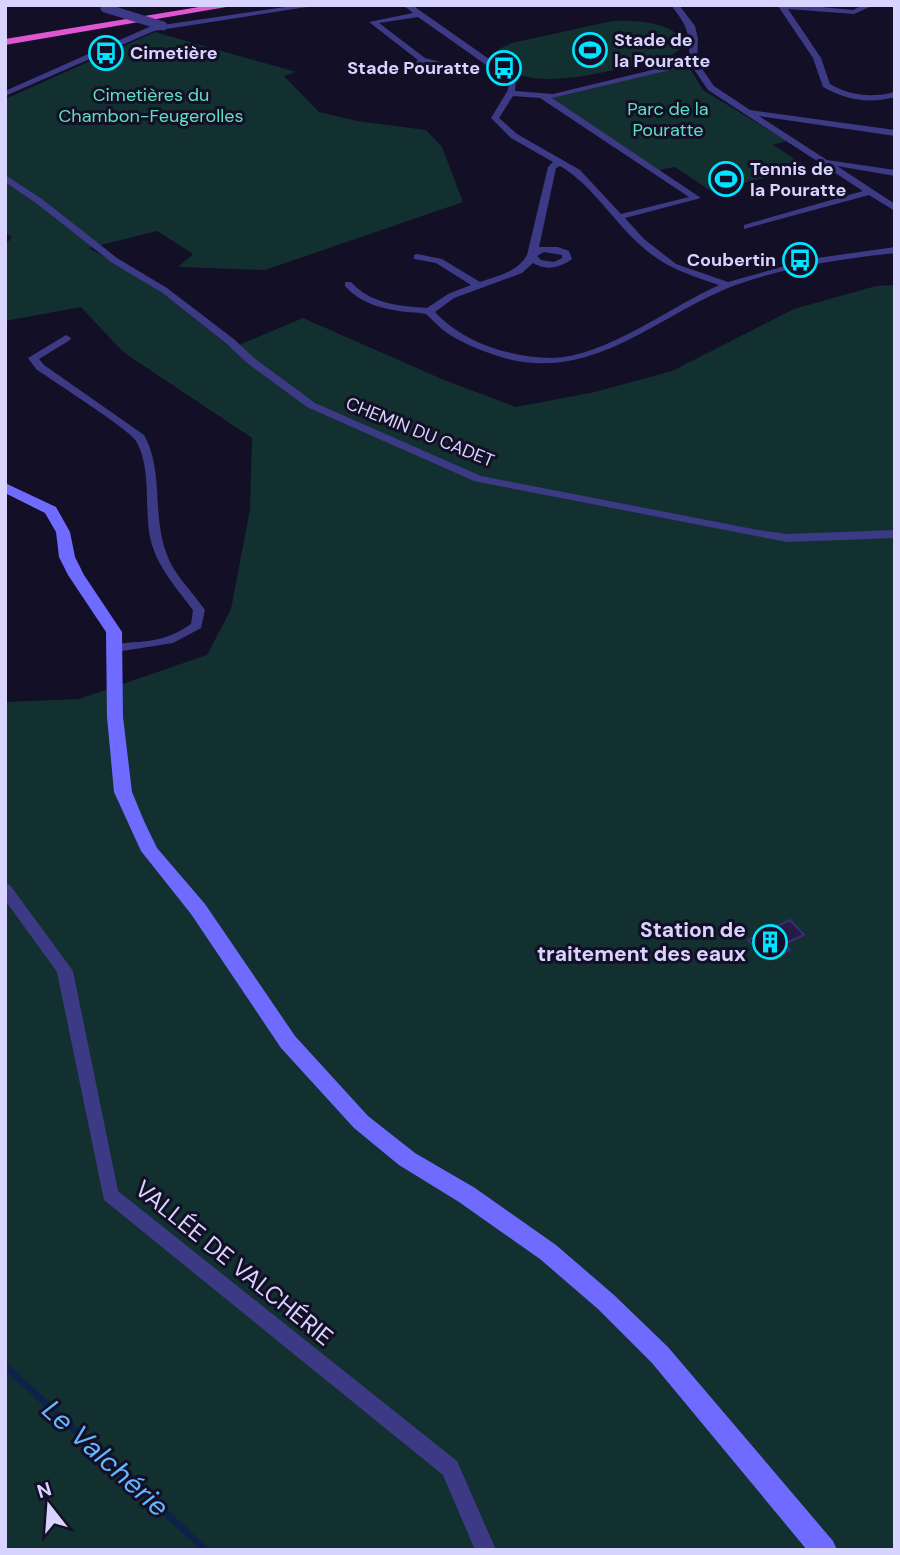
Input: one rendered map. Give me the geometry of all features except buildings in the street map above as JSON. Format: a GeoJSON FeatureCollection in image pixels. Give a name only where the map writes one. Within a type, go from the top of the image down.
{"type":"FeatureCollection","features":[{"type":"Feature","properties":{"kind":"highway"},"geometry":{"type":"LineString","coordinates":[[20,27],[185,5]]}},
{"type":"Feature","properties":{"kind":"highway"},"geometry":{"type":"LineString","coordinates":[[5,40],[198,5]]}},
{"type":"Feature","properties":{"kind":"highway"},"geometry":{"type":"LineString","coordinates":[[5,40],[233,5]]}},
{"type":"Feature","properties":{"kind":"main road"},"geometry":{"type":"LineString","coordinates":[[5,487],[51,510],[62,533],[67,557],[114,632],[115,718],[123,792],[150,851],[198,909],[288,1042],[321,1081],[362,1122],[407,1159],[467,1195],[548,1252],[606,1302],[660,1355],[824,1550]]}},
{"type":"Feature","properties":{"kind":"street"},"geometry":{"type":"LineString","coordinates":[[94,5],[163,26]]}},
{"type":"Feature","properties":{"kind":"street"},"geometry":{"type":"LineString","coordinates":[[5,94],[163,26],[316,5]]}},
{"type":"Feature","properties":{"kind":"street"},"geometry":{"type":"LineString","coordinates":[[407,5],[508,75],[514,84],[495,118],[514,136],[592,185],[618,217],[673,266],[727,285]]}},
{"type":"Feature","properties":{"kind":"street"},"geometry":{"type":"LineString","coordinates":[[675,5],[691,26],[694,62],[711,88],[895,208]]}},
{"type":"Feature","properties":{"kind":"street"},"geometry":{"type":"LineString","coordinates":[[782,6],[854,12],[870,5]]}},
{"type":"Feature","properties":{"kind":"street"},"geometry":{"type":"LineString","coordinates":[[782,6],[817,58],[826,85],[842,95],[861,99],[884,98],[895,94]]}},
{"type":"Feature","properties":{"kind":"street"},"geometry":{"type":"LineString","coordinates":[[849,22],[854,12]]}},
{"type":"Feature","properties":{"kind":"street"},"geometry":{"type":"LineString","coordinates":[[373,22],[420,14]]}},
{"type":"Feature","properties":{"kind":"street"},"geometry":{"type":"LineString","coordinates":[[365,16],[423,60],[440,63]]}},
{"type":"Feature","properties":{"kind":"street"},"geometry":{"type":"LineString","coordinates":[[413,70],[423,60]]}},
{"type":"Feature","properties":{"kind":"street"},"geometry":{"type":"LineString","coordinates":[[511,93],[544,97],[694,62]]}},
{"type":"Feature","properties":{"kind":"street"},"geometry":{"type":"LineString","coordinates":[[544,97],[696,198],[618,217]]}},
{"type":"Feature","properties":{"kind":"street"},"geometry":{"type":"LineString","coordinates":[[746,111],[895,133]]}},
{"type":"Feature","properties":{"kind":"street"},"geometry":{"type":"LineString","coordinates":[[822,161],[895,173]]}},
{"type":"Feature","properties":{"kind":"street"},"geometry":{"type":"LineString","coordinates":[[429,312],[451,296],[519,271],[527,265],[532,255],[552,167],[559,162]]}},
{"type":"Feature","properties":{"kind":"street","name":"CHEMIN DU CADET"},"geometry":{"type":"LineString","coordinates":[[5,178],[114,260],[164,290],[250,360],[311,405],[478,479],[777,537],[895,534]]}},
{"type":"Feature","properties":{"kind":"street"},"geometry":{"type":"LineString","coordinates":[[747,227],[871,192]]}},
{"type":"Feature","properties":{"kind":"street"},"geometry":{"type":"LineString","coordinates":[[348,284],[354,293],[369,300],[429,312],[438,324],[471,342],[514,360],[545,363],[607,348],[678,308],[727,285],[827,259],[895,250]]}},
{"type":"Feature","properties":{"kind":"street"},"geometry":{"type":"LineString","coordinates":[[417,257],[439,261],[478,285]]}},
{"type":"Feature","properties":{"kind":"street"},"geometry":{"type":"LineString","coordinates":[[66,338],[33,358],[40,366],[139,437],[149,455],[153,525],[160,553],[199,610],[197,625],[184,636],[164,643],[116,648]]}},
{"type":"Feature","properties":{"kind":"street","name":"VALLÉE DE VALCHÉRIE"},"geometry":{"type":"LineString","coordinates":[[5,889],[65,971],[110,1195],[450,1468],[486,1550]]}},
{"type":"Feature","properties":{"kind":"green space","name":"Stade de la Pouratte"},"geometry":{"type":"Polygon","coordinates":[[[612,21],[642,22],[664,27],[673,31],[684,46],[672,55],[632,66],[578,77],[552,79],[528,77],[509,69],[497,55],[499,49],[512,43],[612,21]]]}},
{"type":"Feature","properties":{"kind":"green space","name":"Cimetières du Chambon-Feugerolles"},"geometry":{"type":"Polygon","coordinates":[[[155,32],[296,72],[284,76],[319,112],[357,121],[426,130],[442,147],[463,202],[265,270],[178,267],[193,254],[157,231],[89,248],[153,286],[232,348],[303,318],[444,380],[516,407],[595,392],[672,371],[794,309],[876,286],[895,285],[895,1550],[5,1550],[5,702],[79,699],[207,655],[231,609],[250,509],[252,438],[123,352],[81,307],[5,321],[5,244],[12,238],[5,231],[5,99],[155,32]]]}},
{"type":"Feature","properties":{"kind":"green space","name":"Parc de la Pouratte"},"geometry":{"type":"Polygon","coordinates":[[[689,67],[703,90],[787,141],[773,145],[808,167],[711,191],[675,167],[659,170],[551,98],[689,67]]]}},
{"type":"Feature","properties":{"kind":"waterway","name":"Le Valchérie"},"geometry":{"type":"LineString","coordinates":[[5,1366],[206,1550]]}},
{"type":"Feature","properties":{"kind":"place","name":"Stade de la Pouratte"},"geometry":{"type":"Point","coordinates":[590,50]}},
{"type":"Feature","properties":{"kind":"place","name":"Cimetière"},"geometry":{"type":"Point","coordinates":[106,53]}},
{"type":"Feature","properties":{"kind":"place","name":"Stade Pouratte"},"geometry":{"type":"Point","coordinates":[504,68]}},
{"type":"Feature","properties":{"kind":"place","name":"Tennis de la Pouratte"},"geometry":{"type":"Point","coordinates":[726,179]}},
{"type":"Feature","properties":{"kind":"place","name":"Coubertin"},"geometry":{"type":"Point","coordinates":[800,260]}},
{"type":"Feature","properties":{"kind":"place","name":"Station de traitement des eaux"},"geometry":{"type":"Point","coordinates":[770,942]}}]}
